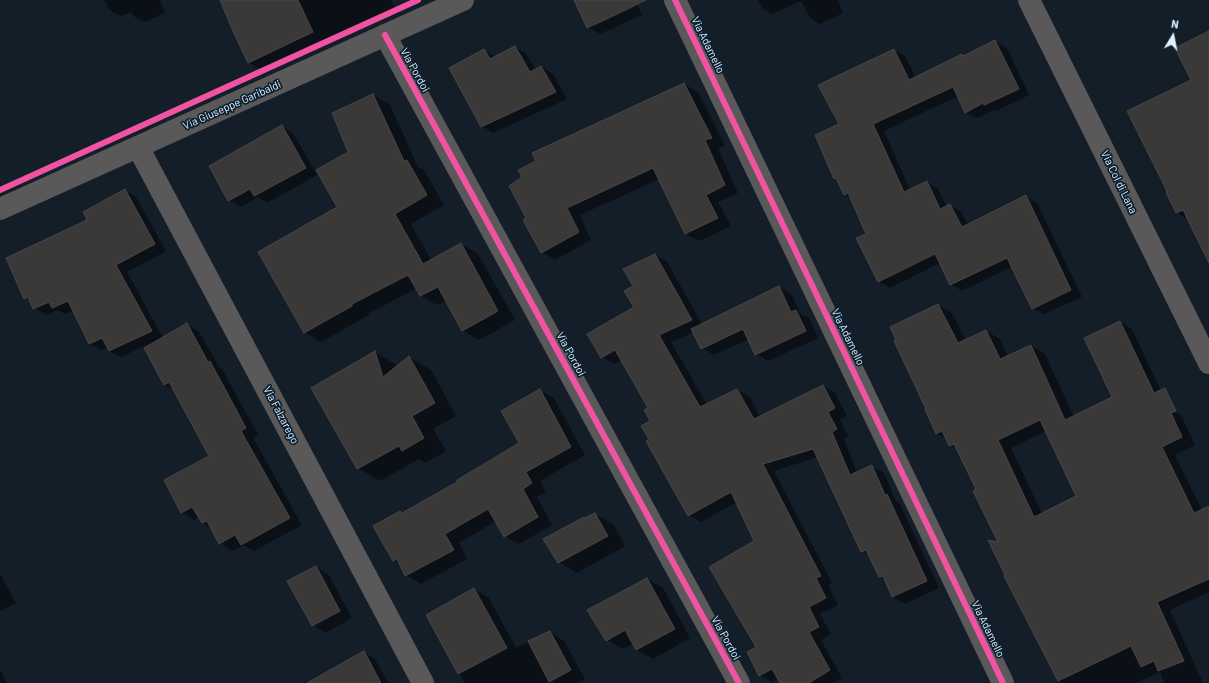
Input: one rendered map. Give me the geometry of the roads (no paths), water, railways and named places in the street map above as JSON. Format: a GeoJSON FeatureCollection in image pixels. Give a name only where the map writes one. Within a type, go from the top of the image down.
{"type":"FeatureCollection","features":[{"type":"Feature","properties":{"kind":"street","name":"Via Giuseppe Garibaldi"},"geometry":{"type":"LineString","coordinates":[[0,209],[463,0]]}},
{"type":"Feature","properties":{"kind":"street","name":"Via Adamello"},"geometry":{"type":"LineString","coordinates":[[675,0],[1003,683]]}},
{"type":"Feature","properties":{"kind":"street","name":"Via Col di Lana"},"geometry":{"type":"LineString","coordinates":[[1029,0],[1209,363]]}},
{"type":"Feature","properties":{"kind":"street","name":"Via Pordoi"},"geometry":{"type":"LineString","coordinates":[[385,35],[740,683]]}},
{"type":"Feature","properties":{"kind":"street","name":"Via Falzarego"},"geometry":{"type":"LineString","coordinates":[[138,147],[423,683]]}}]}
